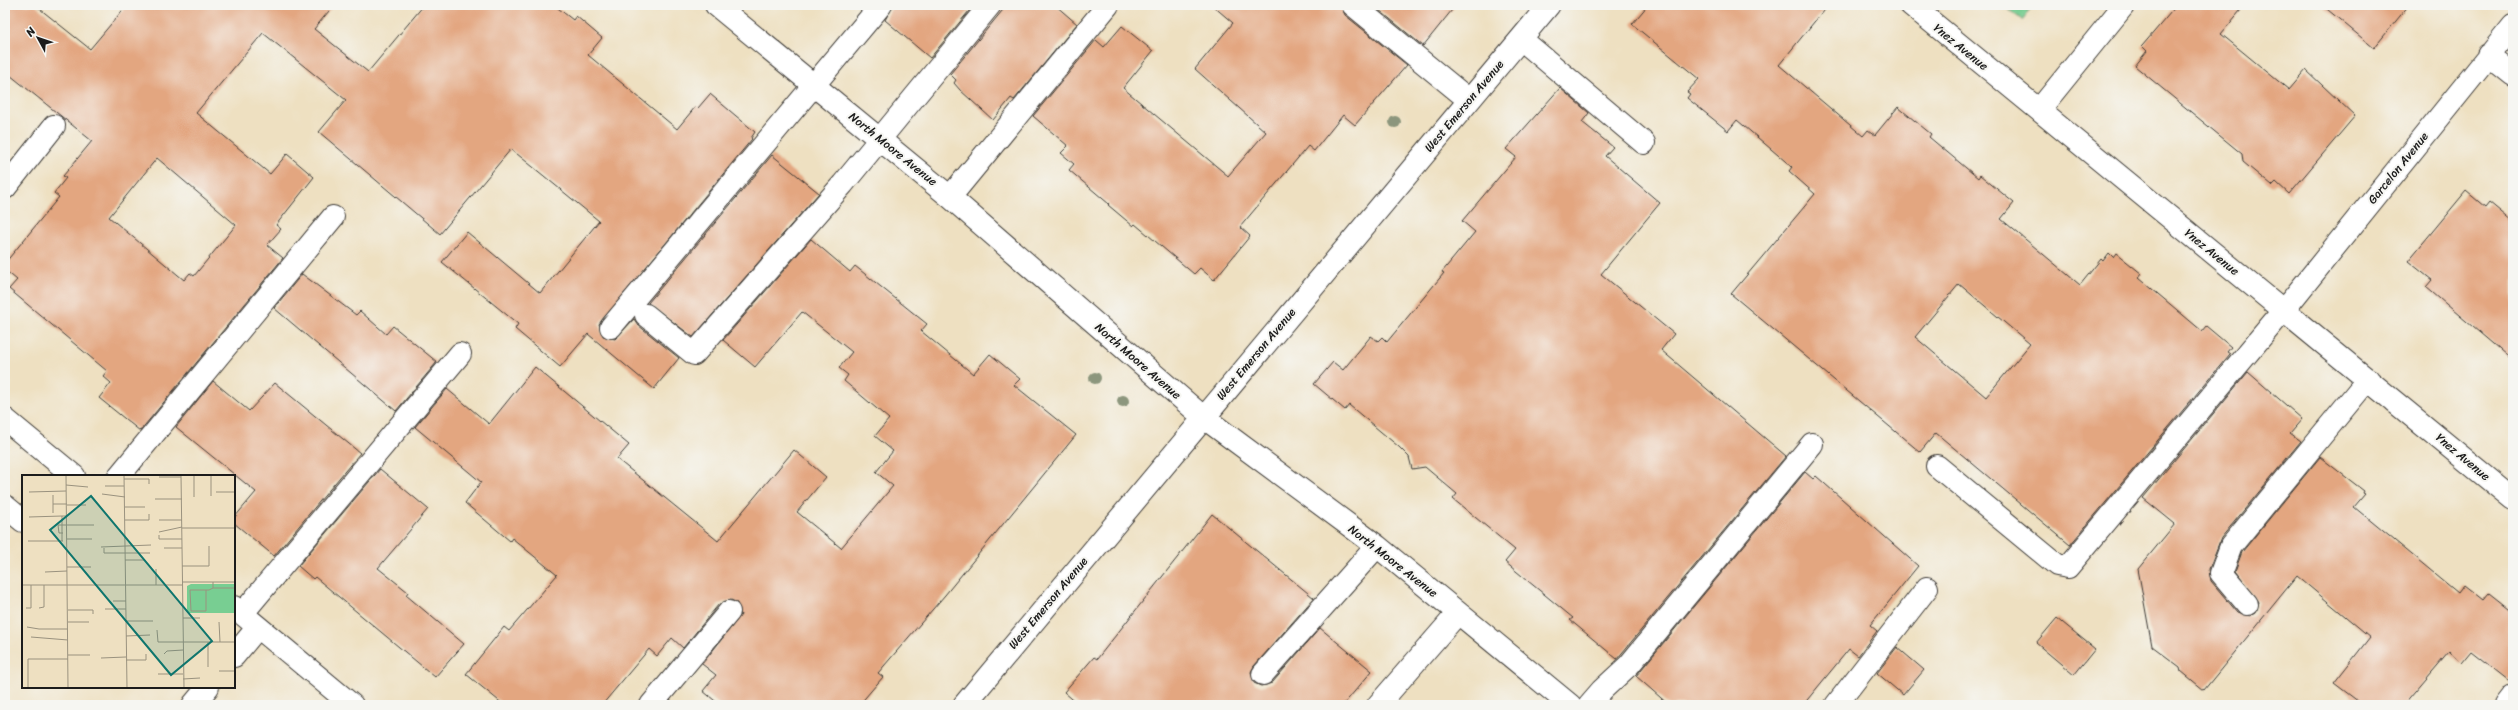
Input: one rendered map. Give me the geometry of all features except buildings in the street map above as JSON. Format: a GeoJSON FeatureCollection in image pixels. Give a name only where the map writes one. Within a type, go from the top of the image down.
{"type":"FeatureCollection","features":[{"type":"Feature","properties":{"kind":"street","name":"North Moore Avenue"},"geometry":{"type":"LineString","coordinates":[[716,5],[950,197],[1203,417],[1377,546],[1570,705]]}},
{"type":"Feature","properties":{"kind":"street"},"geometry":{"type":"LineString","coordinates":[[611,327],[815,86],[881,5]]}},
{"type":"Feature","properties":{"kind":"street"},"geometry":{"type":"LineString","coordinates":[[646,315],[694,354],[880,139],[990,5]]}},
{"type":"Feature","properties":{"kind":"street"},"geometry":{"type":"LineString","coordinates":[[950,197],[1108,5]]}},
{"type":"Feature","properties":{"kind":"street"},"geometry":{"type":"LineString","coordinates":[[1353,5],[1469,100]]}},
{"type":"Feature","properties":{"kind":"street","name":"West Emerson Avenue"},"geometry":{"type":"LineString","coordinates":[[964,705],[1203,417],[1549,5]]}},
{"type":"Feature","properties":{"kind":"street","name":"Ynez Avenue"},"geometry":{"type":"LineString","coordinates":[[1911,5],[2513,499]]}},
{"type":"Feature","properties":{"kind":"street"},"geometry":{"type":"LineString","coordinates":[[2039,110],[2124,5]]}},
{"type":"Feature","properties":{"kind":"street","name":"Garcelon Avenue"},"geometry":{"type":"LineString","coordinates":[[1937,466],[2057,565],[2068,567],[2283,311],[2488,55],[2513,26]]}},
{"type":"Feature","properties":{"kind":"street"},"geometry":{"type":"LineString","coordinates":[[1521,39],[1644,143]]}},
{"type":"Feature","properties":{"kind":"street"},"geometry":{"type":"LineString","coordinates":[[2488,55],[2513,75]]}},
{"type":"Feature","properties":{"kind":"street"},"geometry":{"type":"LineString","coordinates":[[5,188],[54,126]]}},
{"type":"Feature","properties":{"kind":"street"},"geometry":{"type":"LineString","coordinates":[[120,475],[333,217]]}},
{"type":"Feature","properties":{"kind":"street"},"geometry":{"type":"LineString","coordinates":[[235,652],[245,616],[460,354]]}},
{"type":"Feature","properties":{"kind":"street"},"geometry":{"type":"LineString","coordinates":[[2247,604],[2221,573],[2231,546],[2368,380]]}},
{"type":"Feature","properties":{"kind":"street"},"geometry":{"type":"LineString","coordinates":[[5,419],[73,475]]}},
{"type":"Feature","properties":{"kind":"street"},"geometry":{"type":"LineString","coordinates":[[1589,705],[1602,690],[1629,665],[1812,444]]}},
{"type":"Feature","properties":{"kind":"street"},"geometry":{"type":"LineString","coordinates":[[5,506],[22,520]]}},
{"type":"Feature","properties":{"kind":"street"},"geometry":{"type":"LineString","coordinates":[[1263,674],[1377,546]]}},
{"type":"Feature","properties":{"kind":"street"},"geometry":{"type":"LineString","coordinates":[[1836,705],[1927,588]]}},
{"type":"Feature","properties":{"kind":"street"},"geometry":{"type":"LineString","coordinates":[[651,705],[729,612]]}},
{"type":"Feature","properties":{"kind":"street"},"geometry":{"type":"LineString","coordinates":[[1378,705],[1458,613]]}},
{"type":"Feature","properties":{"kind":"street"},"geometry":{"type":"LineString","coordinates":[[245,616],[352,705]]}},
{"type":"Feature","properties":{"kind":"street"},"geometry":{"type":"LineString","coordinates":[[193,705],[207,688]]}},
{"type":"Feature","properties":{"kind":"street"},"geometry":{"type":"LineString","coordinates":[[2506,705],[2513,696]]}},
{"type":"Feature","properties":{"kind":"green space"},"geometry":{"type":"Polygon","coordinates":[[[2003,5],[2034,5],[2022,20],[2003,5]]]}}]}
